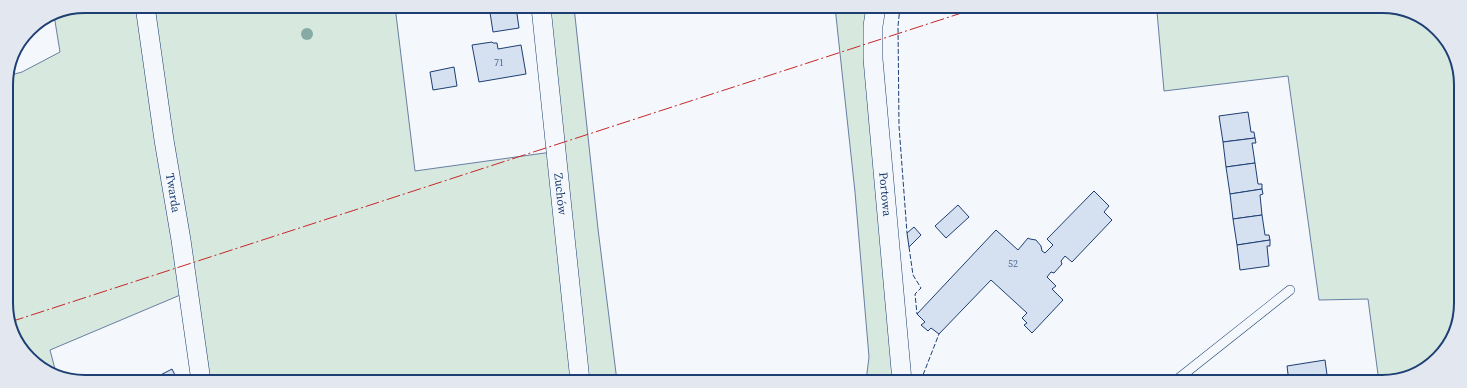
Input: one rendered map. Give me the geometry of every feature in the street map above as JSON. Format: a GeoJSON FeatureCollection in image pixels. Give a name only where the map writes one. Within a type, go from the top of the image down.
{"type":"FeatureCollection","features":[{"type":"Feature","properties":{"kind":"street","name":"Twarda"},"geometry":{"type":"LineString","coordinates":[[146,13],[200,375]]}},
{"type":"Feature","properties":{"kind":"street","name":"Zuchów"},"geometry":{"type":"LineString","coordinates":[[542,13],[579,375]]}},
{"type":"Feature","properties":{"kind":"street","name":"Portowa"},"geometry":{"type":"LineString","coordinates":[[875,13],[873,26],[873,58],[901,375]]}},
{"type":"Feature","properties":{"kind":"lane"},"geometry":{"type":"LineString","coordinates":[[1183,375],[1290,290]]}},
{"type":"Feature","properties":{"kind":"shaded area"},"geometry":{"type":"Polygon","coordinates":[[[85,13],[141,13],[185,293],[50,350],[55,369],[41,360],[28,347],[14,317],[13,81],[14,74],[22,72],[60,52],[55,19],[67,15],[85,13]]]}},
{"type":"Feature","properties":{"kind":"shaded area"},"geometry":{"type":"Polygon","coordinates":[[[151,13],[396,13],[415,171],[552,152],[574,375],[204,375],[151,13]]]}},
{"type":"Feature","properties":{"kind":"shaded area"},"geometry":{"type":"Polygon","coordinates":[[[548,13],[575,13],[598,229],[616,375],[584,375],[548,13]]]}},
{"type":"Feature","properties":{"kind":"shaded area"},"geometry":{"type":"Polygon","coordinates":[[[836,13],[871,13],[895,375],[867,375],[869,357],[855,192],[836,13]]]}},
{"type":"Feature","properties":{"kind":"shaded area"},"geometry":{"type":"Polygon","coordinates":[[[1157,13],[1396,14],[1414,20],[1433,34],[1447,53],[1453,71],[1454,81],[1454,307],[1450,326],[1439,347],[1426,360],[1418,365],[1400,373],[1378,375],[1368,299],[1319,300],[1288,76],[1164,91],[1157,13]]]}},
{"type":"Feature","properties":{"kind":"building"},"geometry":{"type":"Polygon","coordinates":[[[490,13],[517,13],[519,28],[493,32],[490,13]]]}},
{"type":"Feature","properties":{"kind":"building"},"geometry":{"type":"Polygon","coordinates":[[[492,42],[497,43],[498,49],[521,45],[526,74],[479,82],[472,45],[492,42]]]}},
{"type":"Feature","properties":{"kind":"building"},"geometry":{"type":"Polygon","coordinates":[[[454,67],[457,86],[433,90],[430,72],[454,67]]]}},
{"type":"Feature","properties":{"kind":"building"},"geometry":{"type":"Polygon","coordinates":[[[1248,112],[1251,132],[1254,132],[1255,138],[1223,142],[1219,116],[1248,112]]]}},
{"type":"Feature","properties":{"kind":"building"},"geometry":{"type":"Polygon","coordinates":[[[1255,138],[1256,143],[1252,143],[1255,163],[1226,167],[1223,142],[1255,138]]]}},
{"type":"Feature","properties":{"kind":"building"},"geometry":{"type":"Polygon","coordinates":[[[1255,163],[1258,184],[1262,184],[1262,189],[1230,194],[1226,167],[1255,163]]]}},
{"type":"Feature","properties":{"kind":"building"},"geometry":{"type":"Polygon","coordinates":[[[1262,189],[1263,194],[1260,195],[1262,215],[1233,219],[1230,194],[1262,189]]]}},
{"type":"Feature","properties":{"kind":"building"},"geometry":{"type":"Polygon","coordinates":[[[1094,191],[1109,206],[1104,212],[1112,220],[1072,262],[1065,256],[1061,261],[1062,264],[1054,273],[1051,272],[1047,277],[1056,286],[1052,289],[1063,300],[1032,333],[1024,325],[1027,323],[1022,318],[1027,313],[991,280],[939,334],[931,328],[928,331],[921,325],[925,322],[917,314],[996,230],[1018,250],[1028,238],[1036,240],[1041,246],[1042,251],[1045,253],[1053,245],[1047,239],[1094,191]]]}},
{"type":"Feature","properties":{"kind":"building"},"geometry":{"type":"Polygon","coordinates":[[[958,205],[969,217],[946,238],[935,226],[958,205]]]}},
{"type":"Feature","properties":{"kind":"building"},"geometry":{"type":"Polygon","coordinates":[[[1262,215],[1265,235],[1269,235],[1270,240],[1237,245],[1233,219],[1262,215]]]}},
{"type":"Feature","properties":{"kind":"building"},"geometry":{"type":"Polygon","coordinates":[[[914,227],[921,235],[909,247],[907,233],[914,227]]]}},
{"type":"Feature","properties":{"kind":"building"},"geometry":{"type":"Polygon","coordinates":[[[1270,240],[1270,246],[1267,246],[1269,266],[1240,270],[1237,245],[1270,240]]]}},
{"type":"Feature","properties":{"kind":"building"},"geometry":{"type":"Polygon","coordinates":[[[1325,360],[1327,375],[1288,375],[1287,366],[1325,360]]]}},
{"type":"Feature","properties":{"kind":"building"},"geometry":{"type":"Polygon","coordinates":[[[172,369],[175,375],[160,375],[172,369]]]}},
{"type":"Feature","properties":{"kind":"fence"},"geometry":{"type":"LineString","coordinates":[[899,13],[898,26],[899,126],[907,233]]}},
{"type":"Feature","properties":{"kind":"fence"},"geometry":{"type":"LineString","coordinates":[[909,247],[913,275],[921,288],[915,294],[917,314]]}},
{"type":"Feature","properties":{"kind":"fence"},"geometry":{"type":"LineString","coordinates":[[923,375],[939,334]]}},
{"type":"Feature","properties":{"kind":"power"},"geometry":{"type":"LineString","coordinates":[[15,320],[962,13]]}}]}
